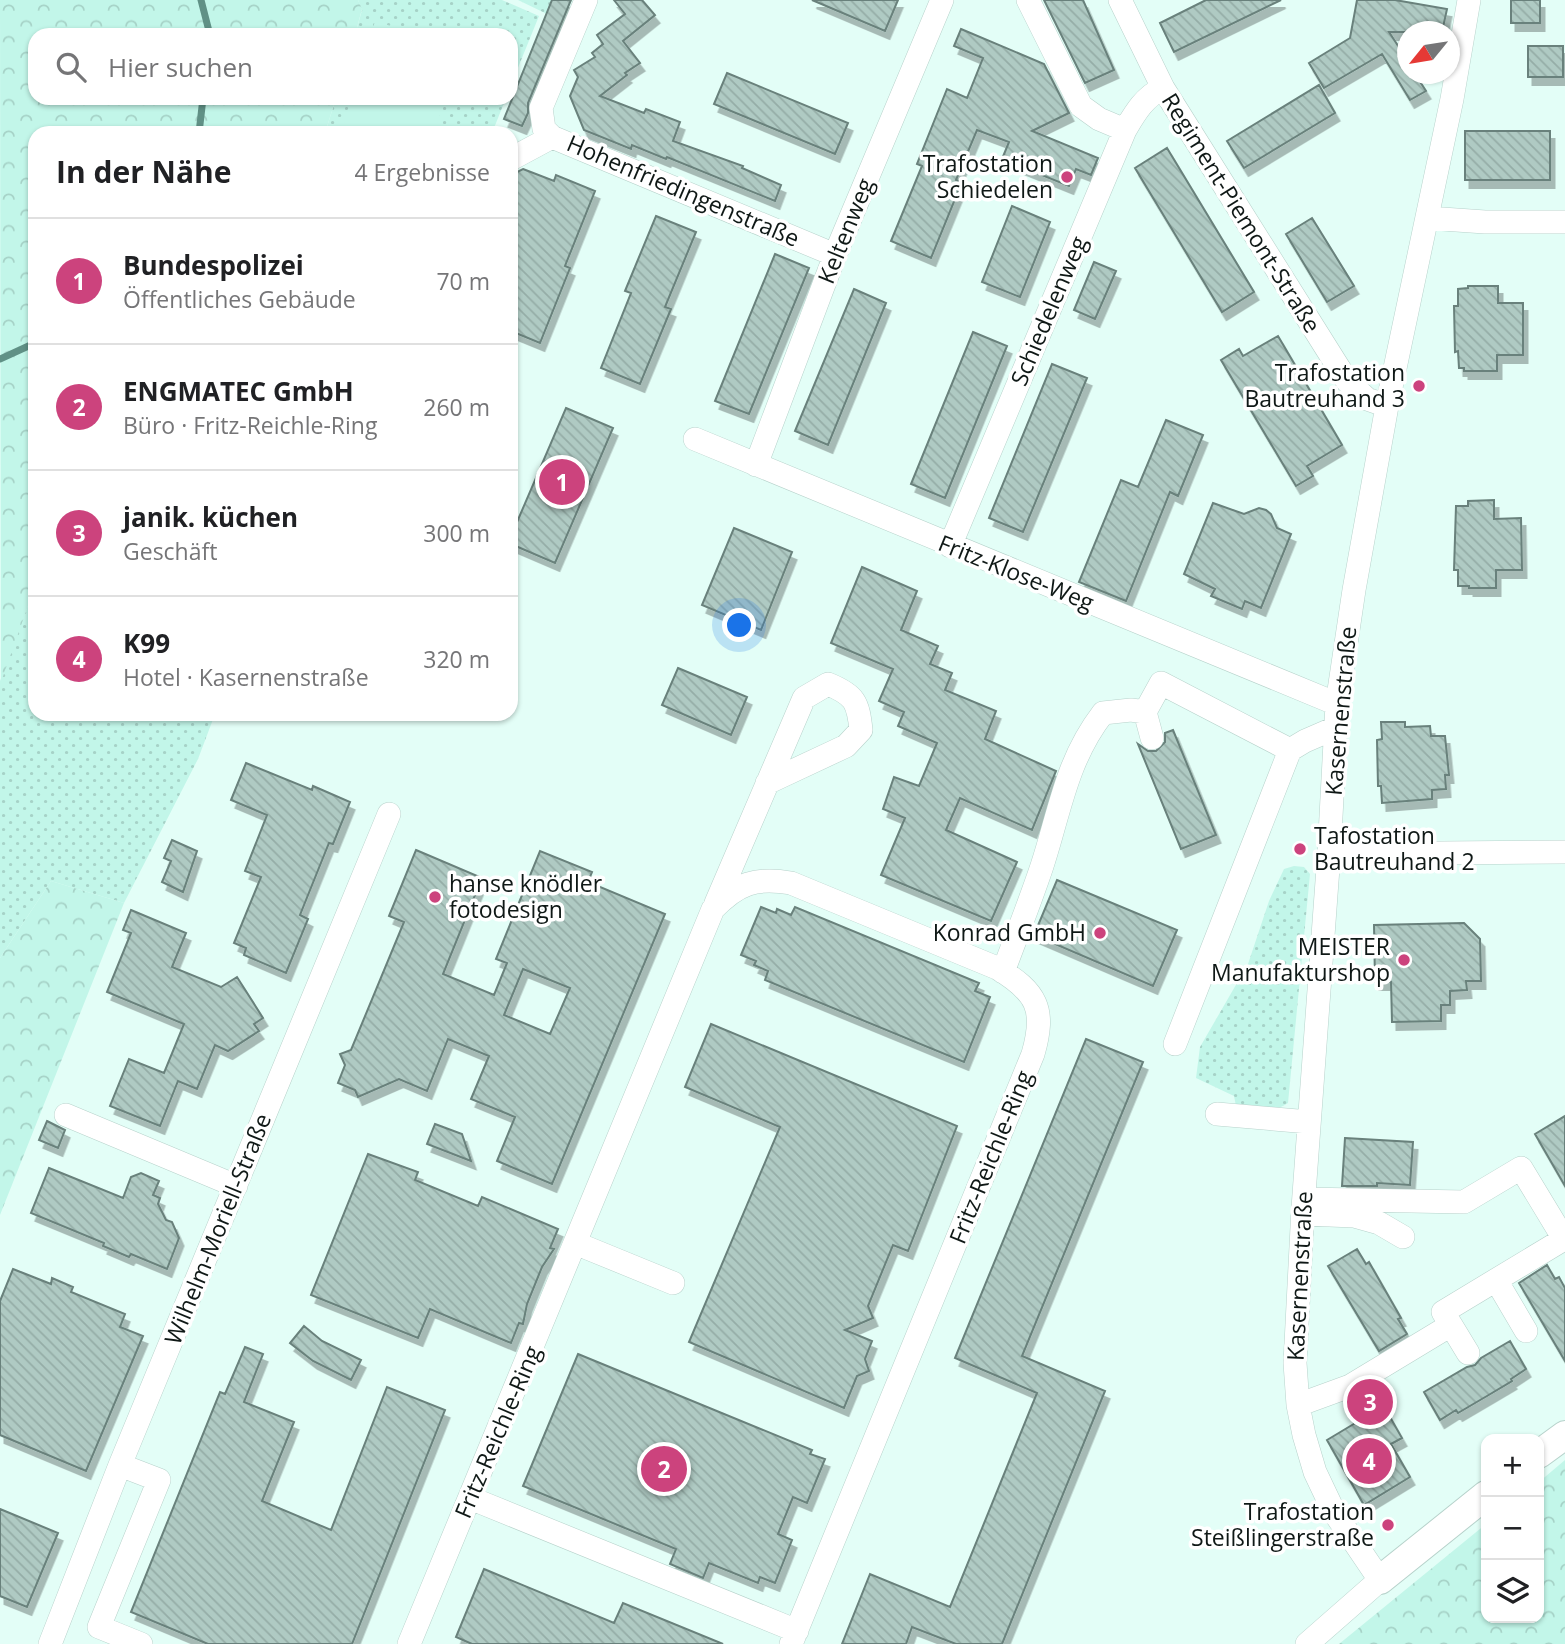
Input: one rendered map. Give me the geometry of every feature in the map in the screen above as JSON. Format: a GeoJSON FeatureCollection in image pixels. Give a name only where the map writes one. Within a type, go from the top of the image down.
{"type":"FeatureCollection","features":[{"type":"Feature","properties":{"kind":"main road"},"geometry":{"type":"LineString","coordinates":[[1544,1450],[1565,1435]]}},
{"type":"Feature","properties":{"kind":"main road"},"geometry":{"type":"LineString","coordinates":[[1380,1580],[1484,1497]]}},
{"type":"Feature","properties":{"kind":"street","name":"Hohenfriedingenstraße"},"geometry":{"type":"LineString","coordinates":[[586,0],[541,108],[544,129],[552,136],[835,255]]}},
{"type":"Feature","properties":{"kind":"street","name":"Keltenweg"},"geometry":{"type":"LineString","coordinates":[[757,465],[835,255],[942,0]]}},
{"type":"Feature","properties":{"kind":"street"},"geometry":{"type":"LineString","coordinates":[[1028,0],[1081,106],[1100,119],[1125,130]]}},
{"type":"Feature","properties":{"kind":"street","name":"Kasernenstraße"},"geometry":{"type":"LineString","coordinates":[[1380,1580],[1334,1512],[1315,1472],[1298,1405],[1295,1363],[1337,704],[1387,405],[1428,218],[1469,0]]}},
{"type":"Feature","properties":{"kind":"street","name":"Regiment-Piemont-Straße"},"geometry":{"type":"LineString","coordinates":[[1122,1],[1163,88],[1347,382],[1367,399],[1387,405]]}},
{"type":"Feature","properties":{"kind":"street","name":"Schiedelenweg"},"geometry":{"type":"LineString","coordinates":[[950,546],[1125,130],[1138,108],[1152,94],[1163,88]]}},
{"type":"Feature","properties":{"kind":"street"},"geometry":{"type":"LineString","coordinates":[[518,155],[552,136]]}},
{"type":"Feature","properties":{"kind":"street"},"geometry":{"type":"LineString","coordinates":[[1428,218],[1485,222],[1565,222]]}},
{"type":"Feature","properties":{"kind":"street","name":"Fritz-Klose-Weg"},"geometry":{"type":"LineString","coordinates":[[695,439],[1337,704]]}},
{"type":"Feature","properties":{"kind":"street"},"geometry":{"type":"LineString","coordinates":[[1152,738],[1145,712],[1161,683],[1290,750]]}},
{"type":"Feature","properties":{"kind":"street","name":"Fritz-Reichle-Ring"},"geometry":{"type":"LineString","coordinates":[[409,1644],[713,909],[767,783],[804,698],[828,684],[847,692],[858,707],[861,730],[846,746],[767,783]]}},
{"type":"Feature","properties":{"kind":"street"},"geometry":{"type":"LineString","coordinates":[[1003,972],[1042,864],[1070,767],[1089,730],[1102,713],[1131,710],[1145,712]]}},
{"type":"Feature","properties":{"kind":"street"},"geometry":{"type":"LineString","coordinates":[[1175,1044],[1290,750],[1335,728]]}},
{"type":"Feature","properties":{"kind":"street","name":"Wilhelm-Moriell-Straße"},"geometry":{"type":"LineString","coordinates":[[50,1644],[120,1465],[389,814]]}},
{"type":"Feature","properties":{"kind":"street"},"geometry":{"type":"LineString","coordinates":[[1329,854],[1565,852]]}},
{"type":"Feature","properties":{"kind":"street","name":"Fritz-Reichle-Ring"},"geometry":{"type":"LineString","coordinates":[[713,909],[728,893],[747,883],[769,880],[791,883],[1003,972],[1017,980],[1036,1004],[1040,1019],[1033,1054],[794,1637]]}},
{"type":"Feature","properties":{"kind":"street"},"geometry":{"type":"LineString","coordinates":[[1217,1114],[1309,1122]]}},
{"type":"Feature","properties":{"kind":"street"},"geometry":{"type":"LineString","coordinates":[[66,1115],[236,1186]]}},
{"type":"Feature","properties":{"kind":"street"},"geometry":{"type":"LineString","coordinates":[[1304,1207],[1464,1202],[1521,1168],[1565,1240],[1443,1312],[1468,1353]]}},
{"type":"Feature","properties":{"kind":"street"},"geometry":{"type":"LineString","coordinates":[[1304,1207],[1379,1223],[1403,1237]]}},
{"type":"Feature","properties":{"kind":"street"},"geometry":{"type":"LineString","coordinates":[[575,1243],[673,1283]]}},
{"type":"Feature","properties":{"kind":"street"},"geometry":{"type":"LineString","coordinates":[[1496,1280],[1526,1331]]}},
{"type":"Feature","properties":{"kind":"street"},"geometry":{"type":"LineString","coordinates":[[1298,1405],[1350,1386],[1451,1325]]}},
{"type":"Feature","properties":{"kind":"street"},"geometry":{"type":"LineString","coordinates":[[120,1465],[159,1480],[99,1627],[141,1644]]}},
{"type":"Feature","properties":{"kind":"street"},"geometry":{"type":"LineString","coordinates":[[470,1498],[794,1637]]}},
{"type":"Feature","properties":{"kind":"street"},"geometry":{"type":"LineString","coordinates":[[1307,1644],[1380,1580]]}},
{"type":"Feature","properties":{"kind":"green space"},"geometry":{"type":"Polygon","coordinates":[[[0,0],[358,0],[362,9],[357,28],[28,28],[28,105],[334,105],[327,126],[28,126],[28,606],[1,682],[0,0]]]}},
{"type":"Feature","properties":{"kind":"green space"},"geometry":{"type":"Polygon","coordinates":[[[358,0],[502,0],[539,16],[518,68],[518,28],[357,28],[362,10],[358,0]]]}},
{"type":"Feature","properties":{"kind":"green space"},"geometry":{"type":"Polygon","coordinates":[[[518,0],[552,0],[547,14],[518,0]]]}},
{"type":"Feature","properties":{"kind":"green space"},"geometry":{"type":"Polygon","coordinates":[[[375,21],[397,28],[373,28],[375,21]]]}},
{"type":"Feature","properties":{"kind":"green space"},"geometry":{"type":"Polygon","coordinates":[[[334,105],[503,105],[495,126],[327,126],[334,105]]]}},
{"type":"Feature","properties":{"kind":"green space"},"geometry":{"type":"Polygon","coordinates":[[[349,105],[443,105],[436,126],[343,126],[349,105]]]}},
{"type":"Feature","properties":{"kind":"green space"},"geometry":{"type":"Polygon","coordinates":[[[28,605],[28,721],[212,721],[198,759],[124,903],[51,881],[0,958],[0,681],[28,605]]]}},
{"type":"Feature","properties":{"kind":"green space"},"geometry":{"type":"Polygon","coordinates":[[[1304,867],[1310,874],[1288,1103],[1270,1109],[1236,1106],[1234,1096],[1196,1078],[1200,1047],[1248,964],[1269,901],[1284,869],[1304,867]]]}},
{"type":"Feature","properties":{"kind":"green space"},"geometry":{"type":"Polygon","coordinates":[[[51,881],[124,903],[0,1215],[0,958],[51,881]]]}},
{"type":"Feature","properties":{"kind":"green space"},"geometry":{"type":"Polygon","coordinates":[[[1565,1460],[1565,1644],[1339,1644],[1481,1528],[1481,1623],[1544,1623],[1544,1478],[1565,1460]]]}},
{"type":"Feature","properties":{"kind":"building"},"geometry":{"type":"Polygon","coordinates":[[[552,0],[571,0],[528,103],[528,113],[522,126],[504,119],[510,105],[518,105],[518,84],[552,0]]]}},
{"type":"Feature","properties":{"kind":"building"},"geometry":{"type":"Polygon","coordinates":[[[614,0],[642,0],[655,15],[623,41],[640,63],[600,96],[644,113],[646,109],[680,122],[673,141],[743,166],[742,168],[781,185],[775,201],[667,157],[666,159],[632,145],[631,149],[584,130],[570,96],[578,77],[574,70],[595,57],[592,53],[603,44],[597,35],[625,14],[614,0]]]}},
{"type":"Feature","properties":{"kind":"building"},"geometry":{"type":"Polygon","coordinates":[[[812,0],[898,0],[885,31],[812,0]]]}},
{"type":"Feature","properties":{"kind":"building"},"geometry":{"type":"Polygon","coordinates":[[[1044,0],[1083,0],[1114,70],[1085,83],[1044,0]]]}},
{"type":"Feature","properties":{"kind":"building"},"geometry":{"type":"Polygon","coordinates":[[[1206,0],[1281,0],[1174,52],[1160,23],[1206,0]]]}},
{"type":"Feature","properties":{"kind":"building"},"geometry":{"type":"Polygon","coordinates":[[[1357,0],[1395,0],[1447,9],[1444,21],[1397,21],[1397,32],[1389,32],[1397,44],[1397,79],[1382,54],[1324,88],[1309,63],[1350,38],[1357,0]]]}},
{"type":"Feature","properties":{"kind":"building"},"geometry":{"type":"Polygon","coordinates":[[[1511,0],[1540,0],[1540,23],[1511,23],[1511,0]]]}},
{"type":"Feature","properties":{"kind":"building"},"geometry":{"type":"Polygon","coordinates":[[[961,29],[1044,64],[1069,113],[1032,131],[1098,158],[1091,175],[1076,169],[1069,186],[1002,159],[1009,142],[977,130],[956,180],[962,182],[931,258],[891,241],[922,166],[917,164],[947,89],[967,98],[983,58],[954,46],[961,29]]]}},
{"type":"Feature","properties":{"kind":"building"},"geometry":{"type":"Polygon","coordinates":[[[1528,46],[1563,46],[1563,77],[1528,77],[1528,46]]]}},
{"type":"Feature","properties":{"kind":"building"},"geometry":{"type":"Polygon","coordinates":[[[727,73],[848,123],[835,154],[714,104],[727,73]]]}},
{"type":"Feature","properties":{"kind":"building"},"geometry":{"type":"Polygon","coordinates":[[[1400,84],[1421,84],[1426,91],[1410,100],[1400,84]]]}},
{"type":"Feature","properties":{"kind":"building"},"geometry":{"type":"Polygon","coordinates":[[[1319,85],[1335,113],[1244,168],[1227,141],[1319,85]]]}},
{"type":"Feature","properties":{"kind":"building"},"geometry":{"type":"Polygon","coordinates":[[[1465,131],[1550,131],[1550,180],[1465,180],[1465,131]]]}},
{"type":"Feature","properties":{"kind":"building"},"geometry":{"type":"Polygon","coordinates":[[[1167,148],[1254,292],[1222,312],[1135,168],[1167,148]]]}},
{"type":"Feature","properties":{"kind":"building"},"geometry":{"type":"Polygon","coordinates":[[[523,169],[554,181],[556,175],[595,191],[565,266],[570,268],[540,343],[518,334],[518,172],[523,169]]]}},
{"type":"Feature","properties":{"kind":"building"},"geometry":{"type":"Polygon","coordinates":[[[1012,206],[1050,222],[1020,297],[982,282],[1012,206]]]}},
{"type":"Feature","properties":{"kind":"building"},"geometry":{"type":"Polygon","coordinates":[[[656,216],[696,232],[665,307],[671,309],[640,384],[601,368],[631,293],[625,291],[656,216]]]}},
{"type":"Feature","properties":{"kind":"building"},"geometry":{"type":"Polygon","coordinates":[[[1312,218],[1354,286],[1327,302],[1286,234],[1312,218]]]}},
{"type":"Feature","properties":{"kind":"building"},"geometry":{"type":"Polygon","coordinates":[[[775,254],[809,268],[749,414],[715,401],[775,254]]]}},
{"type":"Feature","properties":{"kind":"building"},"geometry":{"type":"Polygon","coordinates":[[[1094,262],[1116,271],[1095,319],[1074,310],[1094,262]]]}},
{"type":"Feature","properties":{"kind":"building"},"geometry":{"type":"Polygon","coordinates":[[[1468,286],[1498,286],[1498,303],[1523,303],[1523,355],[1497,355],[1497,371],[1464,371],[1464,368],[1459,368],[1458,351],[1455,352],[1454,306],[1458,306],[1458,289],[1468,286]]]}},
{"type":"Feature","properties":{"kind":"building"},"geometry":{"type":"Polygon","coordinates":[[[854,289],[886,303],[828,445],[795,431],[854,289]]]}},
{"type":"Feature","properties":{"kind":"building"},"geometry":{"type":"Polygon","coordinates":[[[973,332],[1007,346],[945,498],[911,484],[973,332]]]}},
{"type":"Feature","properties":{"kind":"building"},"geometry":{"type":"Polygon","coordinates":[[[1278,336],[1342,445],[1307,466],[1313,476],[1296,486],[1221,360],[1239,349],[1243,356],[1278,336]]]}},
{"type":"Feature","properties":{"kind":"building"},"geometry":{"type":"Polygon","coordinates":[[[1052,364],[1087,378],[1023,532],[989,518],[1052,364]]]}},
{"type":"Feature","properties":{"kind":"building"},"geometry":{"type":"Polygon","coordinates":[[[566,408],[613,428],[555,563],[518,547],[518,520],[566,408]]]}},
{"type":"Feature","properties":{"kind":"building"},"geometry":{"type":"Polygon","coordinates":[[[1166,420],[1203,435],[1178,496],[1170,492],[1126,601],[1079,582],[1121,480],[1138,487],[1166,420]]]}},
{"type":"Feature","properties":{"kind":"building"},"geometry":{"type":"Polygon","coordinates":[[[1494,500],[1494,519],[1521,518],[1522,570],[1496,570],[1496,588],[1458,586],[1458,570],[1454,570],[1456,506],[1468,506],[1468,501],[1494,500]]]}},
{"type":"Feature","properties":{"kind":"building"},"geometry":{"type":"Polygon","coordinates":[[[1213,503],[1244,514],[1259,508],[1266,510],[1271,514],[1277,528],[1291,534],[1261,608],[1245,601],[1242,609],[1211,596],[1215,589],[1184,574],[1213,503]]]}},
{"type":"Feature","properties":{"kind":"building"},"geometry":{"type":"Polygon","coordinates":[[[734,528],[792,552],[761,630],[702,605],[734,528]]]}},
{"type":"Feature","properties":{"kind":"building"},"geometry":{"type":"Polygon","coordinates":[[[862,567],[917,591],[901,630],[938,646],[930,664],[952,673],[945,690],[996,711],[985,739],[1056,771],[1032,830],[960,798],[946,830],[1017,862],[991,921],[881,875],[905,818],[883,809],[894,777],[919,786],[937,743],[898,726],[904,712],[879,701],[893,669],[831,643],[862,567]]]}},
{"type":"Feature","properties":{"kind":"building"},"geometry":{"type":"Polygon","coordinates":[[[678,668],[747,697],[731,735],[662,705],[678,668]]]}},
{"type":"Feature","properties":{"kind":"building"},"geometry":{"type":"Polygon","coordinates":[[[1381,722],[1405,722],[1405,727],[1430,726],[1431,736],[1445,736],[1449,775],[1445,775],[1446,789],[1432,790],[1432,799],[1382,803],[1381,786],[1378,786],[1377,740],[1382,739],[1381,722]]]}},
{"type":"Feature","properties":{"kind":"building"},"geometry":{"type":"Polygon","coordinates":[[[1173,730],[1216,835],[1181,849],[1138,744],[1148,751],[1156,751],[1165,742],[1165,733],[1173,730]]]}},
{"type":"Feature","properties":{"kind":"building"},"geometry":{"type":"Polygon","coordinates":[[[246,763],[312,790],[313,786],[350,802],[333,844],[329,843],[300,915],[308,919],[286,973],[244,955],[246,948],[234,943],[261,877],[245,871],[267,815],[231,800],[246,763]]]}},
{"type":"Feature","properties":{"kind":"building"},"geometry":{"type":"Polygon","coordinates":[[[172,840],[197,851],[183,892],[162,882],[171,861],[164,858],[172,840]]]}},
{"type":"Feature","properties":{"kind":"building"},"geometry":{"type":"Polygon","coordinates":[[[416,850],[482,878],[443,974],[494,995],[507,963],[496,959],[540,851],[592,872],[588,882],[665,914],[552,1184],[497,1161],[515,1117],[471,1099],[489,1056],[448,1039],[427,1091],[399,1079],[358,1097],[355,1090],[338,1083],[345,1065],[340,1054],[351,1050],[404,922],[389,916],[416,850]],[[523,969],[504,1015],[550,1034],[570,988],[523,969]]]}},
{"type":"Feature","properties":{"kind":"building"},"geometry":{"type":"Polygon","coordinates":[[[1057,880],[1177,930],[1153,986],[1034,935],[1057,880]]]}},
{"type":"Feature","properties":{"kind":"building"},"geometry":{"type":"Polygon","coordinates":[[[761,907],[776,913],[777,909],[791,915],[795,907],[979,983],[975,991],[990,997],[964,1062],[765,980],[768,971],[754,965],[756,961],[741,955],[761,907]]]}},
{"type":"Feature","properties":{"kind":"building"},"geometry":{"type":"Polygon","coordinates":[[[131,910],[186,933],[172,967],[221,987],[237,977],[263,1018],[254,1024],[259,1031],[228,1051],[215,1045],[197,1089],[178,1081],[160,1126],[110,1106],[129,1059],[164,1073],[184,1024],[107,992],[131,933],[123,930],[131,910]]]}},
{"type":"Feature","properties":{"kind":"building"},"geometry":{"type":"Polygon","coordinates":[[[1464,923],[1480,939],[1481,981],[1466,981],[1467,990],[1450,991],[1450,1005],[1441,1005],[1441,1021],[1392,1022],[1391,982],[1375,982],[1374,925],[1464,923]]]}},
{"type":"Feature","properties":{"kind":"building"},"geometry":{"type":"Polygon","coordinates":[[[711,1024],[957,1126],[908,1251],[893,1245],[868,1306],[873,1318],[845,1330],[872,1341],[865,1359],[869,1371],[857,1376],[844,1408],[689,1342],[780,1127],[685,1087],[711,1024]]]}},
{"type":"Feature","properties":{"kind":"building"},"geometry":{"type":"Polygon","coordinates":[[[1086,1039],[1143,1062],[1022,1356],[1105,1391],[1002,1644],[956,1644],[912,1627],[906,1644],[842,1644],[870,1574],[950,1607],[1037,1393],[955,1358],[1086,1039]]]}},
{"type":"Feature","properties":{"kind":"building"},"geometry":{"type":"Polygon","coordinates":[[[1565,1116],[1565,1186],[1535,1134],[1565,1116]]]}},
{"type":"Feature","properties":{"kind":"building"},"geometry":{"type":"Polygon","coordinates":[[[47,1121],[65,1130],[58,1148],[39,1140],[47,1121]]]}},
{"type":"Feature","properties":{"kind":"building"},"geometry":{"type":"Polygon","coordinates":[[[435,1124],[462,1134],[471,1161],[427,1144],[435,1124]]]}},
{"type":"Feature","properties":{"kind":"building"},"geometry":{"type":"Polygon","coordinates":[[[1345,1138],[1413,1142],[1410,1185],[1377,1183],[1377,1186],[1342,1186],[1345,1138]]]}},
{"type":"Feature","properties":{"kind":"building"},"geometry":{"type":"Polygon","coordinates":[[[368,1154],[418,1172],[415,1180],[478,1206],[482,1197],[558,1229],[550,1248],[554,1249],[542,1267],[527,1304],[523,1324],[519,1323],[511,1343],[430,1309],[418,1338],[311,1295],[368,1154]]]}},
{"type":"Feature","properties":{"kind":"building"},"geometry":{"type":"Polygon","coordinates":[[[49,1168],[123,1198],[131,1177],[141,1173],[159,1181],[153,1195],[160,1198],[158,1204],[166,1220],[172,1222],[179,1238],[167,1269],[131,1254],[129,1257],[103,1246],[104,1243],[31,1213],[49,1168]]]}},
{"type":"Feature","properties":{"kind":"building"},"geometry":{"type":"Polygon","coordinates":[[[1357,1249],[1366,1264],[1369,1262],[1401,1318],[1398,1319],[1407,1334],[1379,1351],[1328,1266],[1357,1249]]]}},
{"type":"Feature","properties":{"kind":"building"},"geometry":{"type":"Polygon","coordinates":[[[1547,1265],[1555,1279],[1559,1277],[1565,1288],[1565,1361],[1519,1283],[1547,1265]]]}},
{"type":"Feature","properties":{"kind":"building"},"geometry":{"type":"Polygon","coordinates":[[[13,1269],[51,1284],[52,1278],[73,1287],[71,1292],[125,1314],[120,1327],[143,1336],[86,1471],[0,1435],[0,1301],[13,1269]]]}},
{"type":"Feature","properties":{"kind":"building"},"geometry":{"type":"Polygon","coordinates":[[[304,1326],[322,1341],[361,1360],[351,1380],[313,1361],[290,1343],[304,1326]]]}},
{"type":"Feature","properties":{"kind":"building"},"geometry":{"type":"Polygon","coordinates":[[[1510,1341],[1526,1369],[1487,1396],[1440,1420],[1424,1392],[1475,1365],[1481,1358],[1510,1341]]]}},
{"type":"Feature","properties":{"kind":"building"},"geometry":{"type":"Polygon","coordinates":[[[245,1347],[263,1354],[244,1402],[294,1422],[262,1501],[331,1530],[387,1387],[445,1410],[352,1644],[208,1644],[131,1612],[220,1392],[225,1394],[245,1347]]]}},
{"type":"Feature","properties":{"kind":"building"},"geometry":{"type":"Polygon","coordinates":[[[578,1354],[812,1450],[810,1454],[825,1459],[807,1503],[793,1497],[778,1534],[792,1540],[775,1583],[760,1577],[758,1583],[709,1563],[703,1578],[670,1564],[676,1549],[523,1486],[578,1354]]]}},
{"type":"Feature","properties":{"kind":"building"},"geometry":{"type":"Polygon","coordinates":[[[1374,1389],[1402,1438],[1391,1444],[1410,1477],[1364,1505],[1327,1440],[1357,1422],[1347,1405],[1374,1389]]]}},
{"type":"Feature","properties":{"kind":"building"},"geometry":{"type":"Polygon","coordinates":[[[0,1509],[58,1533],[27,1607],[0,1596],[0,1509]]]}},
{"type":"Feature","properties":{"kind":"building"},"geometry":{"type":"Polygon","coordinates":[[[484,1569],[614,1623],[623,1603],[723,1644],[472,1644],[456,1637],[484,1569]]]}},
{"type":"Feature","properties":{"kind":"waterway"},"geometry":{"type":"LineString","coordinates":[[201,0],[208,28]]}},
{"type":"Feature","properties":{"kind":"waterway"},"geometry":{"type":"LineString","coordinates":[[200,126],[202,105]]}},
{"type":"Feature","properties":{"kind":"waterway"},"geometry":{"type":"LineString","coordinates":[[0,359],[28,346]]}},
{"type":"Feature","properties":{"kind":"place","name":"Trafostation Schiedelen"},"geometry":{"type":"Point","coordinates":[1067,177]}},
{"type":"Feature","properties":{"kind":"place","name":"Trafostation Bautreuhand 3"},"geometry":{"type":"Point","coordinates":[1419,386]}},
{"type":"Feature","properties":{"kind":"place","name":"Bundespolizei"},"geometry":{"type":"Point","coordinates":[562,482]}},
{"type":"Feature","properties":{"kind":"place","name":"Tafostation Bautreuhand 2"},"geometry":{"type":"Point","coordinates":[1300,849]}},
{"type":"Feature","properties":{"kind":"place","name":"hanse knödler fotodesign"},"geometry":{"type":"Point","coordinates":[435,897]}},
{"type":"Feature","properties":{"kind":"place","name":"Konrad GmbH"},"geometry":{"type":"Point","coordinates":[1100,933]}},
{"type":"Feature","properties":{"kind":"place","name":"MEISTER Manufakturshop"},"geometry":{"type":"Point","coordinates":[1404,960]}},
{"type":"Feature","properties":{"kind":"place","name":"janik. küchen"},"geometry":{"type":"Point","coordinates":[1370,1402]}},
{"type":"Feature","properties":{"kind":"place","name":"K99"},"geometry":{"type":"Point","coordinates":[1369,1461]}},
{"type":"Feature","properties":{"kind":"place","name":"ENGMATEC GmbH"},"geometry":{"type":"Point","coordinates":[664,1469]}},
{"type":"Feature","properties":{"kind":"place","name":"Trafostation Steißlingerstraße"},"geometry":{"type":"Point","coordinates":[1388,1525]}}]}
